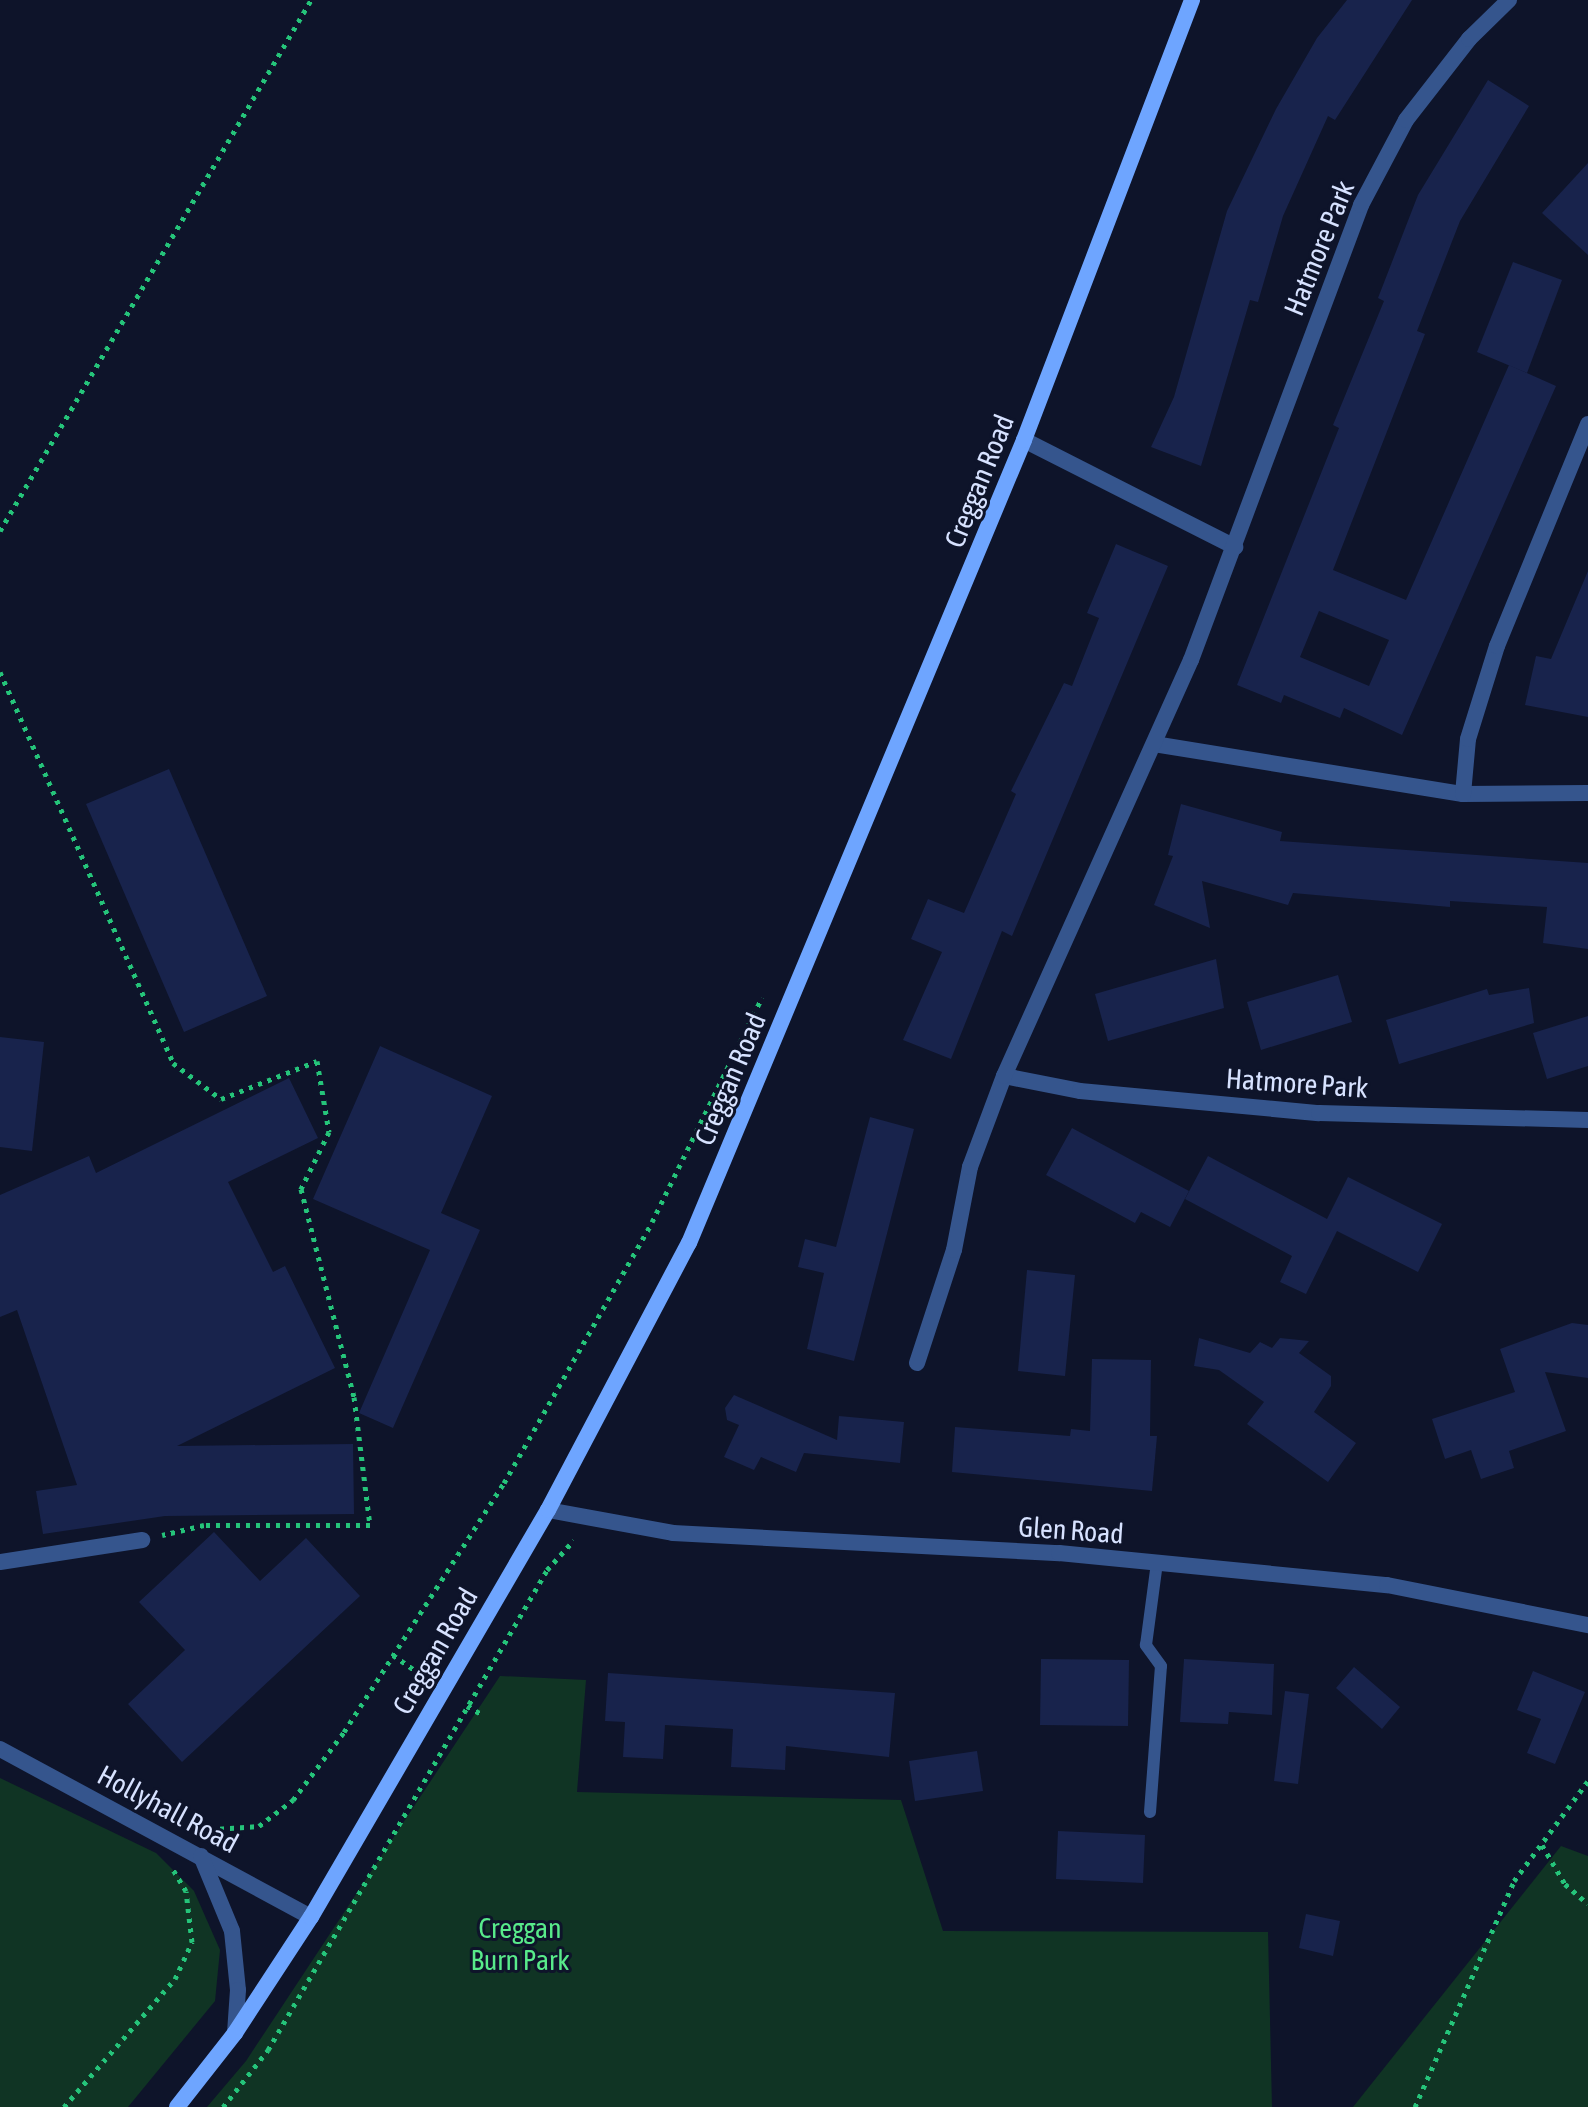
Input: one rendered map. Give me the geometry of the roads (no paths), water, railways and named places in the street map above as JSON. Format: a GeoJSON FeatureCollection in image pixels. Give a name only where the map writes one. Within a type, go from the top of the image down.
{"type":"FeatureCollection","features":[{"type":"Feature","properties":{"kind":"main road","name":"Creggan Road"},"geometry":{"type":"LineString","coordinates":[[177,2107],[235,2033],[311,1917],[548,1510],[689,1243],[1024,440],[1192,0]]}},
{"type":"Feature","properties":{"kind":"street","name":"Hatmore Park"},"geometry":{"type":"LineString","coordinates":[[917,1363],[954,1250],[970,1167],[1004,1076],[1154,744],[1235,547],[1361,205],[1406,120],[1469,39],[1509,0]]}},
{"type":"Feature","properties":{"kind":"street"},"geometry":{"type":"LineString","coordinates":[[1463,794],[1468,739],[1497,646],[1588,424]]}},
{"type":"Feature","properties":{"kind":"street"},"geometry":{"type":"LineString","coordinates":[[1024,440],[1235,547]]}},
{"type":"Feature","properties":{"kind":"street"},"geometry":{"type":"LineString","coordinates":[[1154,744],[1463,794],[1588,793]]}},
{"type":"Feature","properties":{"kind":"street","name":"Hatmore Park"},"geometry":{"type":"LineString","coordinates":[[1004,1076],[1080,1091],[1319,1113],[1588,1120]]}},
{"type":"Feature","properties":{"kind":"street","name":"Glen Road"},"geometry":{"type":"LineString","coordinates":[[548,1510],[687,1534],[1157,1563],[1387,1585],[1588,1625]]}},
{"type":"Feature","properties":{"kind":"street"},"geometry":{"type":"LineString","coordinates":[[0,1562],[142,1540]]}},
{"type":"Feature","properties":{"kind":"street","name":"Hollyhall Road"},"geometry":{"type":"LineString","coordinates":[[0,1749],[311,1917]]}},
{"type":"Feature","properties":{"kind":"street"},"geometry":{"type":"LineString","coordinates":[[201,1856],[232,1931],[238,1990],[235,2033]]}},
{"type":"Feature","properties":{"kind":"lane"},"geometry":{"type":"LineString","coordinates":[[1150,1812],[1161,1666],[1146,1645],[1157,1563]]}},
{"type":"Feature","properties":{"kind":"park label","name":"Creggan Burn Park"},"geometry":{"type":"Point","coordinates":[520,1944]}}]}
